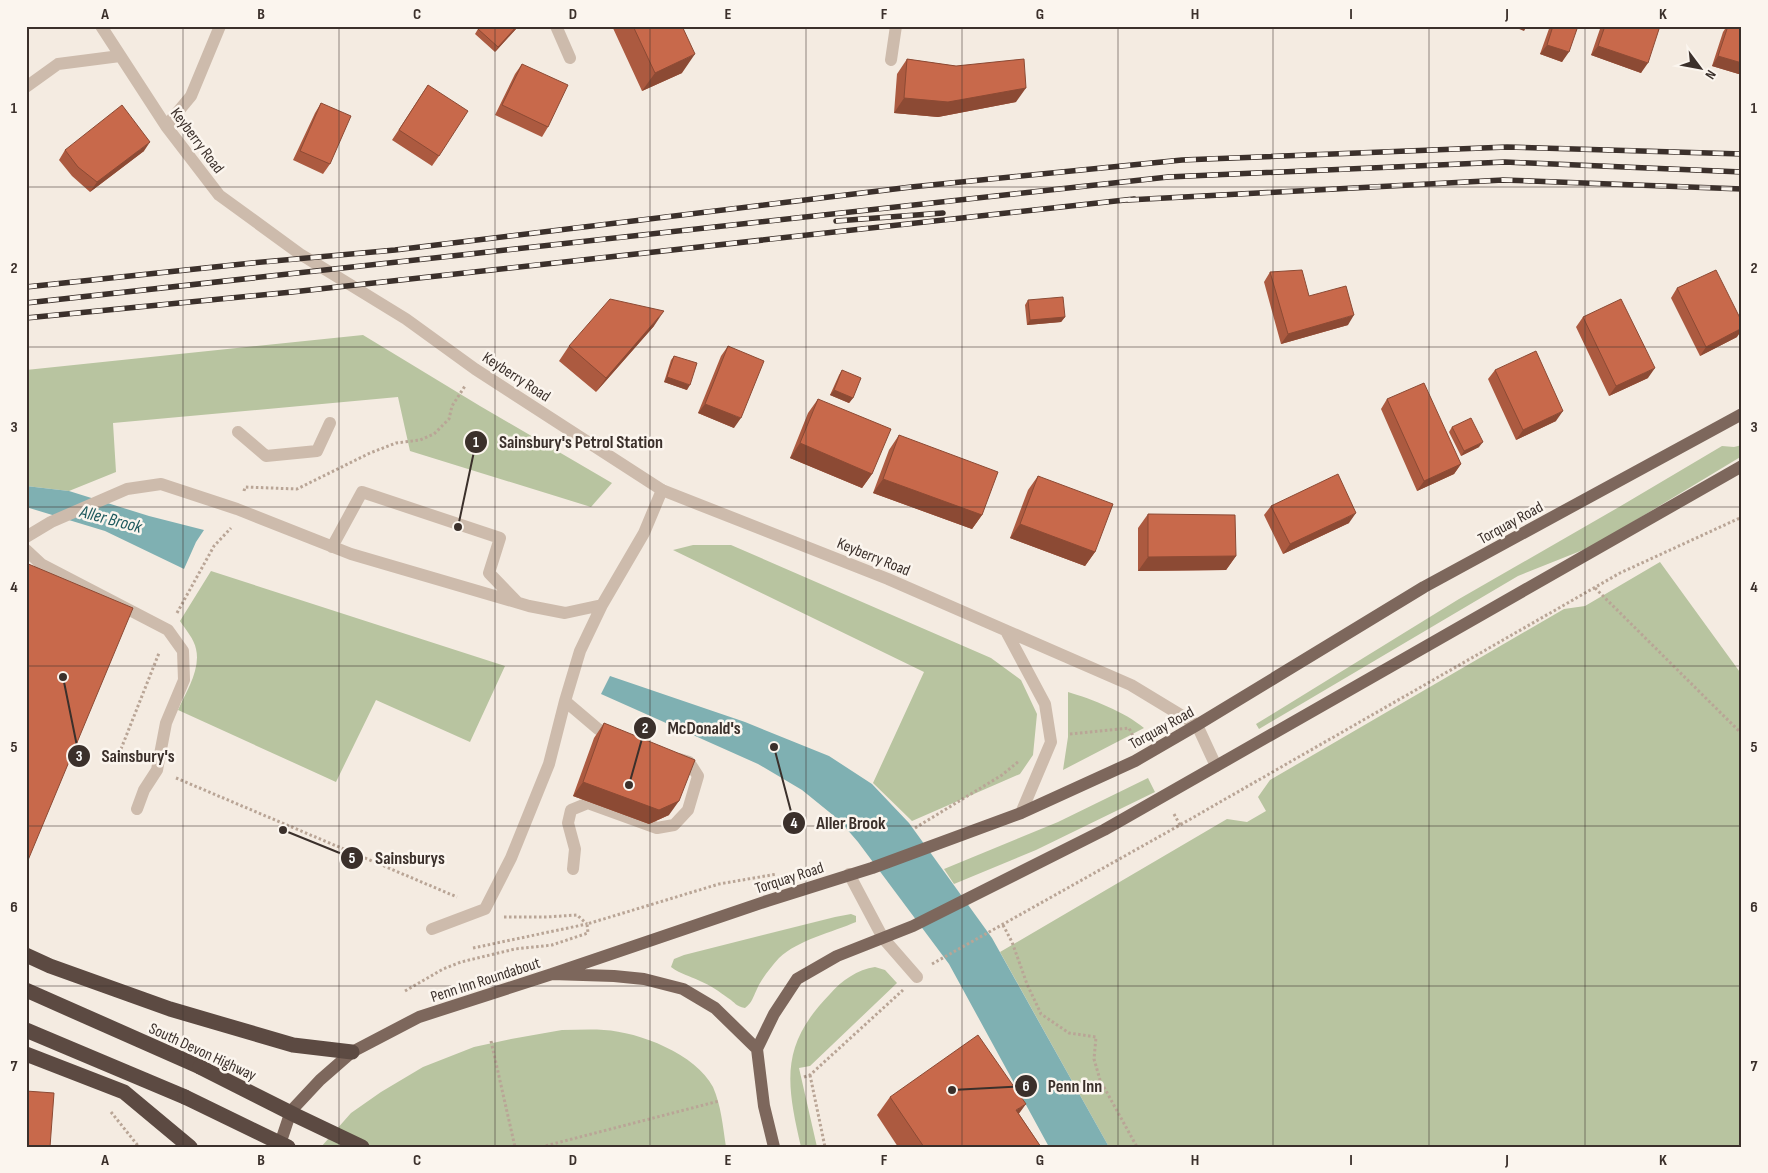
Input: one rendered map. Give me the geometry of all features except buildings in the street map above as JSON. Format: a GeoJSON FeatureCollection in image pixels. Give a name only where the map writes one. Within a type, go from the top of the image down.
{"type":"FeatureCollection","features":[{"type":"Feature","properties":{"kind":"highway"},"geometry":{"type":"LineString","coordinates":[[26,954],[50,966],[170,1009],[293,1045],[352,1052]]}},
{"type":"Feature","properties":{"kind":"highway","name":"South Devon Highway"},"geometry":{"type":"LineString","coordinates":[[26,990],[200,1067],[362,1147]]}},
{"type":"Feature","properties":{"kind":"highway"},"geometry":{"type":"LineString","coordinates":[[26,1030],[185,1097],[288,1147]]}},
{"type":"Feature","properties":{"kind":"highway"},"geometry":{"type":"LineString","coordinates":[[26,1054],[124,1092],[190,1147]]}},
{"type":"Feature","properties":{"kind":"main road","name":"Torquay Road"},"geometry":{"type":"LineString","coordinates":[[552,974],[849,874],[872,868],[1020,813],[1144,755],[1197,725],[1424,587],[1742,414]]}},
{"type":"Feature","properties":{"kind":"main road"},"geometry":{"type":"LineString","coordinates":[[774,1147],[764,1106],[757,1049],[774,1014],[797,980],[837,956],[913,926],[1104,830],[1742,466]]}},
{"type":"Feature","properties":{"kind":"main road","name":"Penn Inn Roundabout"},"geometry":{"type":"LineString","coordinates":[[279,1147],[292,1111],[320,1080],[352,1052],[419,1018],[552,974],[629,977],[683,989],[715,1008],[757,1049]]}},
{"type":"Feature","properties":{"kind":"street","name":"Keyberry Road"},"geometry":{"type":"LineString","coordinates":[[101,26],[166,126],[219,195],[300,254],[406,319],[475,369],[662,490],[888,579],[1006,630],[1131,685],[1197,725]]}},
{"type":"Feature","properties":{"kind":"street"},"geometry":{"type":"LineString","coordinates":[[166,126],[191,96],[220,26]]}},
{"type":"Feature","properties":{"kind":"street"},"geometry":{"type":"LineString","coordinates":[[556,26],[570,58]]}},
{"type":"Feature","properties":{"kind":"street"},"geometry":{"type":"LineString","coordinates":[[891,60],[896,26]]}},
{"type":"Feature","properties":{"kind":"street"},"geometry":{"type":"LineString","coordinates":[[26,87],[58,64],[120,56]]}},
{"type":"Feature","properties":{"kind":"street"},"geometry":{"type":"LineString","coordinates":[[238,432],[266,456],[317,451],[330,422]]}},
{"type":"Feature","properties":{"kind":"street"},"geometry":{"type":"LineString","coordinates":[[26,536],[51,522],[127,489],[162,484],[237,509],[350,554],[517,602],[565,613],[602,605]]}},
{"type":"Feature","properties":{"kind":"street"},"geometry":{"type":"LineString","coordinates":[[432,929],[485,909],[511,858],[549,764],[580,651],[602,605],[644,533],[662,490]]}},
{"type":"Feature","properties":{"kind":"street"},"geometry":{"type":"LineString","coordinates":[[332,547],[362,492],[500,538],[489,573],[517,602]]}},
{"type":"Feature","properties":{"kind":"street"},"geometry":{"type":"LineString","coordinates":[[26,550],[41,564],[168,630],[183,651],[184,680],[166,723],[157,770],[144,790],[137,810]]}},
{"type":"Feature","properties":{"kind":"street"},"geometry":{"type":"LineString","coordinates":[[1006,630],[1045,704],[1051,742],[1020,813]]}},
{"type":"Feature","properties":{"kind":"street"},"geometry":{"type":"LineString","coordinates":[[565,701],[598,729],[626,739]]}},
{"type":"Feature","properties":{"kind":"street"},"geometry":{"type":"LineString","coordinates":[[1197,725],[1216,766]]}},
{"type":"Feature","properties":{"kind":"street"},"geometry":{"type":"LineString","coordinates":[[573,869],[575,849],[568,823],[571,810],[588,803],[656,828],[674,825],[688,810],[698,776],[690,762],[671,756]]}},
{"type":"Feature","properties":{"kind":"street"},"geometry":{"type":"LineString","coordinates":[[849,874],[883,938],[917,977]]}},
{"type":"Feature","properties":{"kind":"path"},"geometry":{"type":"LineString","coordinates":[[804,1076],[810,1075],[927,966],[1180,825],[1620,573],[1742,517]]}},
{"type":"Feature","properties":{"kind":"path"},"geometry":{"type":"LineString","coordinates":[[1595,588],[1742,734]]}},
{"type":"Feature","properties":{"kind":"path"},"geometry":{"type":"LineString","coordinates":[[1049,734],[1072,734],[1129,728],[1144,755]]}},
{"type":"Feature","properties":{"kind":"path"},"geometry":{"type":"LineString","coordinates":[[119,754],[501,917],[577,915],[587,924],[588,933],[552,945],[515,949],[461,962],[405,991]]}},
{"type":"Feature","properties":{"kind":"path"},"geometry":{"type":"LineString","coordinates":[[908,830],[918,827],[1002,775],[1022,758]]}},
{"type":"Feature","properties":{"kind":"path"},"geometry":{"type":"LineString","coordinates":[[1165,796],[1180,825]]}},
{"type":"Feature","properties":{"kind":"path"},"geometry":{"type":"LineString","coordinates":[[473,948],[587,924],[719,884],[784,872]]}},
{"type":"Feature","properties":{"kind":"path"},"geometry":{"type":"LineString","coordinates":[[1003,925],[1012,942],[1027,984],[1041,1014],[1069,1033],[1096,1037],[1094,1059],[1100,1080],[1137,1147]]}},
{"type":"Feature","properties":{"kind":"path"},"geometry":{"type":"LineString","coordinates":[[491,1041],[515,1147]]}},
{"type":"Feature","properties":{"kind":"path"},"geometry":{"type":"LineString","coordinates":[[810,1075],[825,1147]]}},
{"type":"Feature","properties":{"kind":"path"},"geometry":{"type":"LineString","coordinates":[[541,1147],[719,1101]]}},
{"type":"Feature","properties":{"kind":"green space"},"geometry":{"type":"Polygon","coordinates":[[[363,335],[612,483],[591,507],[410,451],[398,397],[113,423],[116,472],[69,491],[26,486],[26,370],[363,335]]]}},
{"type":"Feature","properties":{"kind":"green space"},"geometry":{"type":"Polygon","coordinates":[[[1742,445],[1742,456],[1593,546],[1518,576],[1259,729],[1256,724],[1459,599],[1722,446],[1734,447],[1742,445]]]}},
{"type":"Feature","properties":{"kind":"green space"},"geometry":{"type":"Polygon","coordinates":[[[693,545],[731,545],[991,658],[1021,680],[1037,714],[1033,755],[1020,774],[912,821],[873,783],[924,672],[673,550],[693,545]]]}},
{"type":"Feature","properties":{"kind":"green space"},"geometry":{"type":"Polygon","coordinates":[[[1660,562],[1742,675],[1742,1147],[1109,1147],[1000,952],[1227,819],[1247,822],[1266,811],[1258,797],[1270,780],[1564,609],[1585,606],[1660,562]]]}},
{"type":"Feature","properties":{"kind":"green space"},"geometry":{"type":"Polygon","coordinates":[[[211,571],[505,666],[470,742],[376,700],[336,782],[178,710],[195,672],[197,657],[194,642],[180,621],[211,571]]]}},
{"type":"Feature","properties":{"kind":"green space"},"geometry":{"type":"Polygon","coordinates":[[[1068,692],[1108,707],[1144,728],[1063,770],[1068,737],[1068,692]]]}},
{"type":"Feature","properties":{"kind":"green space"},"geometry":{"type":"Polygon","coordinates":[[[1148,778],[1155,792],[1036,850],[954,884],[944,869],[1058,822],[1148,778]]]}},
{"type":"Feature","properties":{"kind":"green space"},"geometry":{"type":"Polygon","coordinates":[[[851,914],[856,916],[856,922],[806,941],[779,958],[764,977],[751,1002],[745,1008],[737,1005],[707,984],[671,967],[674,959],[684,955],[851,914]]]}},
{"type":"Feature","properties":{"kind":"green space"},"geometry":{"type":"Polygon","coordinates":[[[875,967],[885,970],[897,983],[810,1066],[799,1068],[817,1147],[801,1147],[790,1083],[791,1065],[802,1030],[834,989],[856,973],[875,967]]]}},
{"type":"Feature","properties":{"kind":"green space"},"geometry":{"type":"Polygon","coordinates":[[[562,1030],[604,1030],[633,1035],[665,1047],[694,1064],[705,1075],[716,1094],[726,1147],[321,1147],[351,1113],[381,1092],[423,1067],[474,1047],[562,1030]]]}},
{"type":"Feature","properties":{"kind":"water"},"geometry":{"type":"Polygon","coordinates":[[[26,486],[69,491],[149,516],[204,530],[196,542],[184,569],[105,531],[26,507],[26,486]]]}},
{"type":"Feature","properties":{"kind":"water"},"geometry":{"type":"Polygon","coordinates":[[[610,676],[745,722],[829,756],[872,784],[909,823],[992,938],[1109,1147],[1049,1147],[949,964],[858,842],[839,820],[802,790],[758,764],[601,694],[610,676]]]}},
{"type":"Feature","properties":{"kind":"railway"},"geometry":{"type":"LineString","coordinates":[[26,287],[395,250],[911,187],[1182,160],[1507,147],[1742,154]]}},
{"type":"Feature","properties":{"kind":"railway"},"geometry":{"type":"LineString","coordinates":[[26,303],[1168,177],[1505,162],[1742,172]]}},
{"type":"Feature","properties":{"kind":"railway"},"geometry":{"type":"LineString","coordinates":[[1128,200],[1503,180],[1742,189]]}},
{"type":"Feature","properties":{"kind":"railway"},"geometry":{"type":"LineString","coordinates":[[26,318],[292,292],[1134,199]]}},
{"type":"Feature","properties":{"kind":"railway"},"geometry":{"type":"LineString","coordinates":[[836,221],[943,213]]}},
{"type":"Feature","properties":{"kind":"place","name":"Sainsbury's Petrol Station"},"geometry":{"type":"Point","coordinates":[458,527]}},
{"type":"Feature","properties":{"kind":"place","name":"Sainsbury's"},"geometry":{"type":"Point","coordinates":[63,677]}},
{"type":"Feature","properties":{"kind":"place","name":"Aller Brook"},"geometry":{"type":"Point","coordinates":[774,747]}},
{"type":"Feature","properties":{"kind":"place","name":"McDonald's"},"geometry":{"type":"Point","coordinates":[629,785]}},
{"type":"Feature","properties":{"kind":"place","name":"Sainsburys"},"geometry":{"type":"Point","coordinates":[283,830]}},
{"type":"Feature","properties":{"kind":"place","name":"Penn Inn"},"geometry":{"type":"Point","coordinates":[952,1090]}}]}
